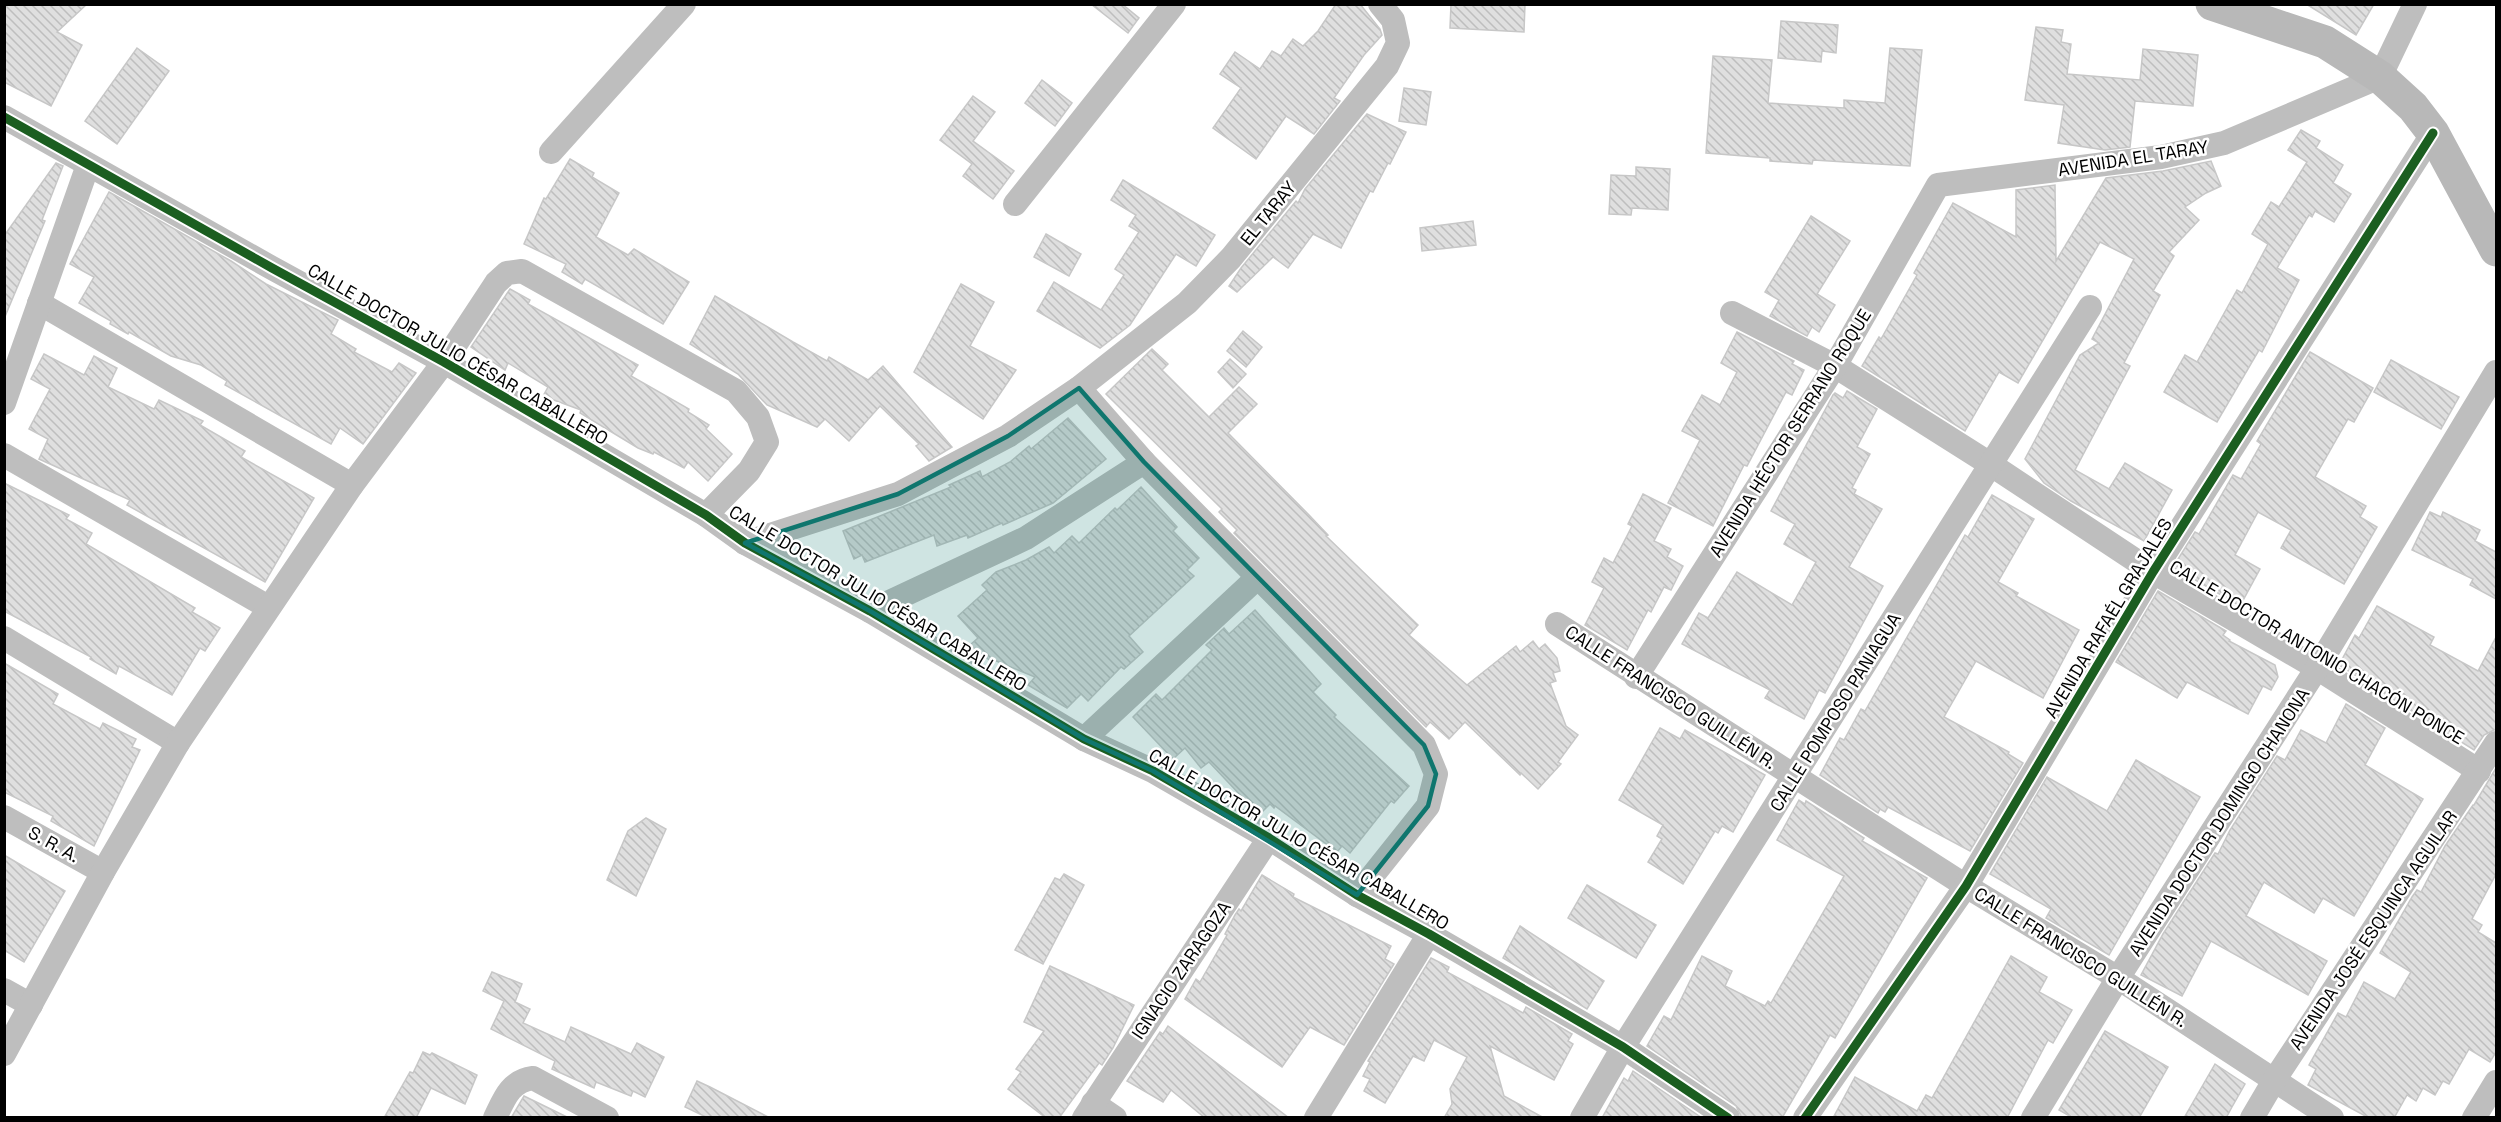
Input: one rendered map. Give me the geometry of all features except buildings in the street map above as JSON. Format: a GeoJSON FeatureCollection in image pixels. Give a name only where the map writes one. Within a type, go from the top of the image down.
{"type":"FeatureCollection","features":[{"type":"Feature","properties":{"kind":"street"},"geometry":{"type":"LineString","coordinates":[[551,152],[684,4]]}},
{"type":"Feature","properties":{"kind":"street"},"geometry":{"type":"LineString","coordinates":[[1016,204],[1174,4]]}},
{"type":"Feature","properties":{"kind":"street","name":"EL TARAY"},"geometry":{"type":"LineString","coordinates":[[745,543],[898,494],[1008,436],[1078,388],[1187,303],[1231,258],[1388,66],[1398,44],[1393,20],[1380,4]]}},
{"type":"Feature","properties":{"kind":"street"},"geometry":{"type":"LineString","coordinates":[[2212,4],[2325,42],[2380,77],[2413,107],[2433,133],[2496,250]]}},
{"type":"Feature","properties":{"kind":"street"},"geometry":{"type":"LineString","coordinates":[[2380,77],[2415,4]]}},
{"type":"Feature","properties":{"kind":"street","name":"AVENIDA EL TARAY"},"geometry":{"type":"LineString","coordinates":[[1938,185],[2161,157],[2224,143],[2380,77]]}},
{"type":"Feature","properties":{"kind":"street","name":"CALLE DOCTOR JULIO CÉSAR CABALLERO"},"geometry":{"type":"LineString","coordinates":[[4,117],[444,362],[706,515],[745,543],[870,611],[1084,739],[1153,771],[1269,838],[1357,895],[1429,934],[1623,1047],[1728,1118]]}},
{"type":"Feature","properties":{"kind":"street","name":"AVENIDA RAFAÉL GRAJALES"},"geometry":{"type":"LineString","coordinates":[[1805,1118],[1966,886],[2153,572],[2433,133]]}},
{"type":"Feature","properties":{"kind":"street"},"geometry":{"type":"LineString","coordinates":[[4,403],[88,165]]}},
{"type":"Feature","properties":{"kind":"street","name":"AVENIDA HÉCTOR SERRANO ROQUE"},"geometry":{"type":"LineString","coordinates":[[1636,677],[1835,366],[1938,185]]}},
{"type":"Feature","properties":{"kind":"street"},"geometry":{"type":"LineString","coordinates":[[4,1054],[103,872],[178,743],[352,485],[444,362],[496,284],[507,273],[522,271],[736,391],[758,417],[767,442],[749,471],[706,515]]}},
{"type":"Feature","properties":{"kind":"street"},"geometry":{"type":"LineString","coordinates":[[39,303],[352,485]]}},
{"type":"Feature","properties":{"kind":"street","name":"CALLE POMPOSO PANIAGUA"},"geometry":{"type":"LineString","coordinates":[[1582,1118],[1623,1047],[2090,307]]}},
{"type":"Feature","properties":{"kind":"street","name":"CALLE DOCTOR ANTONIO CHACÓN PONCE"},"geometry":{"type":"LineString","coordinates":[[1732,313],[1835,366],[1990,464],[2153,572],[2317,669],[2479,771]]}},
{"type":"Feature","properties":{"kind":"street","name":"AVENIDA DOCTOR DOMINGO CHANONA"},"geometry":{"type":"LineString","coordinates":[[2033,1118],[2118,978],[2317,669],[2496,372]]}},
{"type":"Feature","properties":{"kind":"street"},"geometry":{"type":"LineString","coordinates":[[1078,388],[1144,462],[1424,745],[1436,774],[1428,806],[1357,895]]}},
{"type":"Feature","properties":{"kind":"street"},"geometry":{"type":"LineString","coordinates":[[4,455],[268,607]]}},
{"type":"Feature","properties":{"kind":"street"},"geometry":{"type":"LineString","coordinates":[[870,611],[1026,538],[1144,462]]}},
{"type":"Feature","properties":{"kind":"street"},"geometry":{"type":"LineString","coordinates":[[1084,739],[1257,578]]}},
{"type":"Feature","properties":{"kind":"street","name":"CALLE FRANCISCO GUILLÉN R."},"geometry":{"type":"LineString","coordinates":[[1557,624],[1636,677],[1966,886],[2118,978],[2275,1078],[2332,1118]]}},
{"type":"Feature","properties":{"kind":"street"},"geometry":{"type":"LineString","coordinates":[[4,639],[178,743]]}},
{"type":"Feature","properties":{"kind":"street","name":"AVENIDA JOSÉ ESQUINCA AGUILAR"},"geometry":{"type":"LineString","coordinates":[[2252,1118],[2275,1078],[2496,743]]}},
{"type":"Feature","properties":{"kind":"street","name":"S. R. A."},"geometry":{"type":"LineString","coordinates":[[4,817],[103,872]]}},
{"type":"Feature","properties":{"kind":"street","name":"IGNACIO ZARAGOZA"},"geometry":{"type":"LineString","coordinates":[[1089,1110],[1269,838]]}},
{"type":"Feature","properties":{"kind":"street"},"geometry":{"type":"LineString","coordinates":[[1316,1118],[1429,934]]}},
{"type":"Feature","properties":{"kind":"street"},"geometry":{"type":"LineString","coordinates":[[4,990],[31,1005]]}},
{"type":"Feature","properties":{"kind":"street"},"geometry":{"type":"LineString","coordinates":[[495,1118],[511,1087],[532,1078],[551,1086],[607,1118]]}},
{"type":"Feature","properties":{"kind":"street"},"geometry":{"type":"LineString","coordinates":[[2474,1118],[2496,1082]]}},
{"type":"Feature","properties":{"kind":"street"},"geometry":{"type":"LineString","coordinates":[[1089,1110],[1115,1118]]}},
{"type":"Feature","properties":{"kind":"highlighted area"},"geometry":{"type":"Polygon","coordinates":[[[1079,388],[1144,462],[1424,745],[1436,774],[1428,806],[1357,895],[1153,771],[1084,739],[870,611],[745,543],[898,494],[1008,436],[1079,388]]]}},
{"type":"Feature","properties":{"kind":"cycle path"},"geometry":{"type":"LineString","coordinates":[[4,117],[444,362],[706,515],[745,543],[870,611],[1084,739],[1153,771],[1269,838],[1357,895],[1429,934],[1623,1047],[1728,1118]]}},
{"type":"Feature","properties":{"kind":"cycle path"},"geometry":{"type":"LineString","coordinates":[[1805,1118],[1966,886],[2153,572],[2433,133]]}}]}
